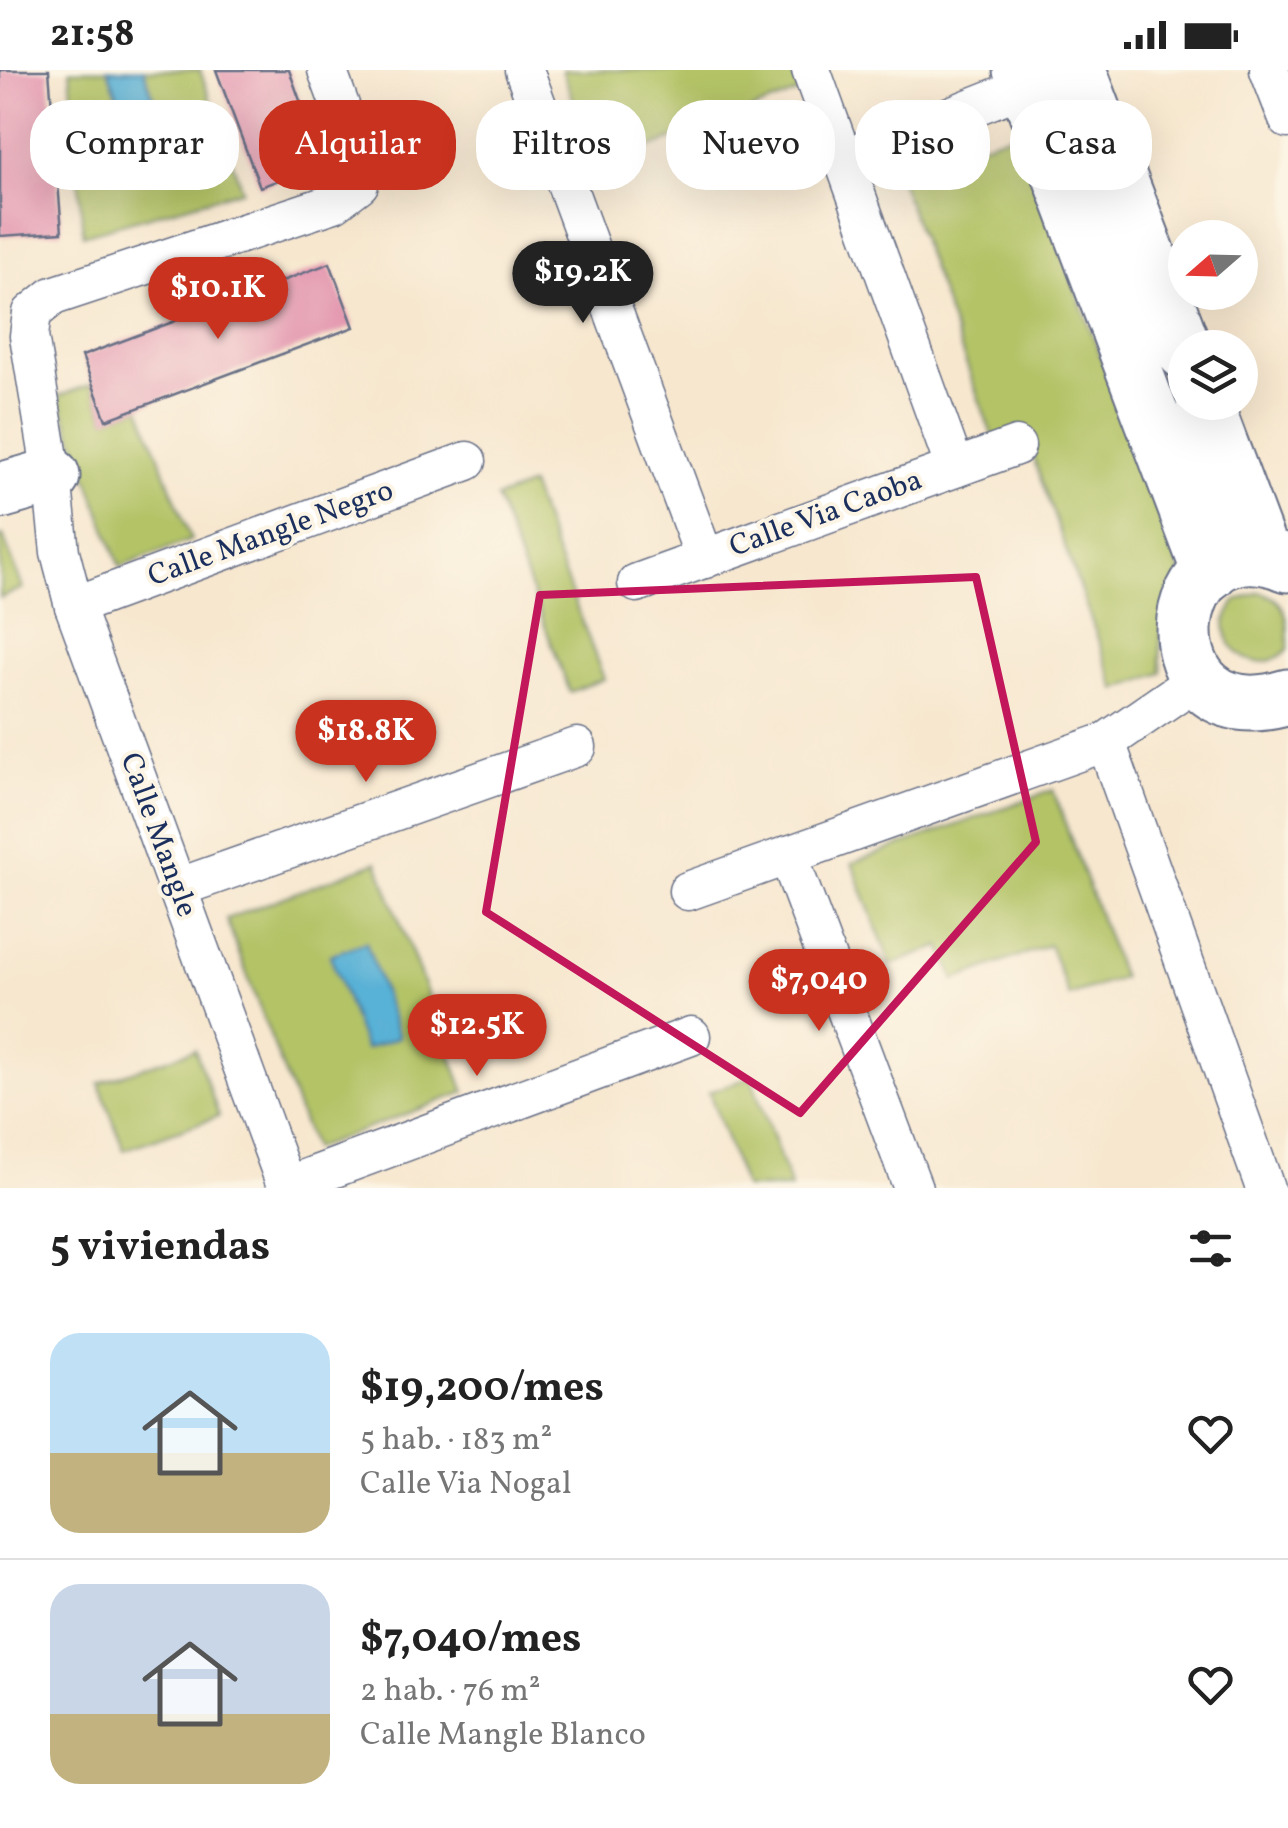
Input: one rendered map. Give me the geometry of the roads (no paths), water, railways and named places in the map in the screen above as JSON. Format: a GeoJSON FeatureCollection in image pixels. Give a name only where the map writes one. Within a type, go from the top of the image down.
{"type":"FeatureCollection","features":[{"type":"Feature","properties":{"kind":"street","name":"Calle Mangle"},"geometry":{"type":"LineString","coordinates":[[287,1187],[74,606],[60,552],[29,336],[32,313],[53,296],[334,203],[359,184],[357,152],[327,70]]}},
{"type":"Feature","properties":{"kind":"street"},"geometry":{"type":"LineString","coordinates":[[524,70],[705,559]]}},
{"type":"Feature","properties":{"kind":"street"},"geometry":{"type":"LineString","coordinates":[[811,70],[955,468]]}},
{"type":"Feature","properties":{"kind":"street"},"geometry":{"type":"LineString","coordinates":[[1078,70],[1177,330]]}},
{"type":"Feature","properties":{"kind":"street"},"geometry":{"type":"LineString","coordinates":[[1269,70],[1288,119]]}},
{"type":"Feature","properties":{"kind":"street"},"geometry":{"type":"LineString","coordinates":[[844,158],[1038,75],[1210,572]]}},
{"type":"Feature","properties":{"kind":"street"},"geometry":{"type":"LineString","coordinates":[[1212,420],[1275,560],[1226,562],[1194,589],[1184,610],[1182,634],[1187,658],[1199,678],[1218,694],[1241,704],[1266,704],[1288,698]]}},
{"type":"Feature","properties":{"kind":"street","name":"Calle Via Caoba"},"geometry":{"type":"LineString","coordinates":[[637,583],[1016,446]]}},
{"type":"Feature","properties":{"kind":"street","name":"Calle Mangle Negro"},"geometry":{"type":"LineString","coordinates":[[74,606],[467,461]]}},
{"type":"Feature","properties":{"kind":"street"},"geometry":{"type":"LineString","coordinates":[[0,491],[52,476]]}},
{"type":"Feature","properties":{"kind":"street"},"geometry":{"type":"LineString","coordinates":[[688,890],[1106,742],[1199,678]]}},
{"type":"Feature","properties":{"kind":"street"},"geometry":{"type":"LineString","coordinates":[[1106,742],[1265,1188]]}},
{"type":"Feature","properties":{"kind":"street"},"geometry":{"type":"LineString","coordinates":[[177,888],[577,746]]}},
{"type":"Feature","properties":{"kind":"street"},"geometry":{"type":"LineString","coordinates":[[788,856],[914,1188]]}},
{"type":"Feature","properties":{"kind":"street"},"geometry":{"type":"LineString","coordinates":[[287,1187],[691,1036]]}},
{"type":"Feature","properties":{"kind":"water"},"geometry":{"type":"Polygon","coordinates":[[[108,70],[144,70],[154,100],[119,100],[108,70]]]}},
{"type":"Feature","properties":{"kind":"water"},"geometry":{"type":"Polygon","coordinates":[[[366,942],[399,1037],[365,1049],[330,955],[366,942]]]}}]}
